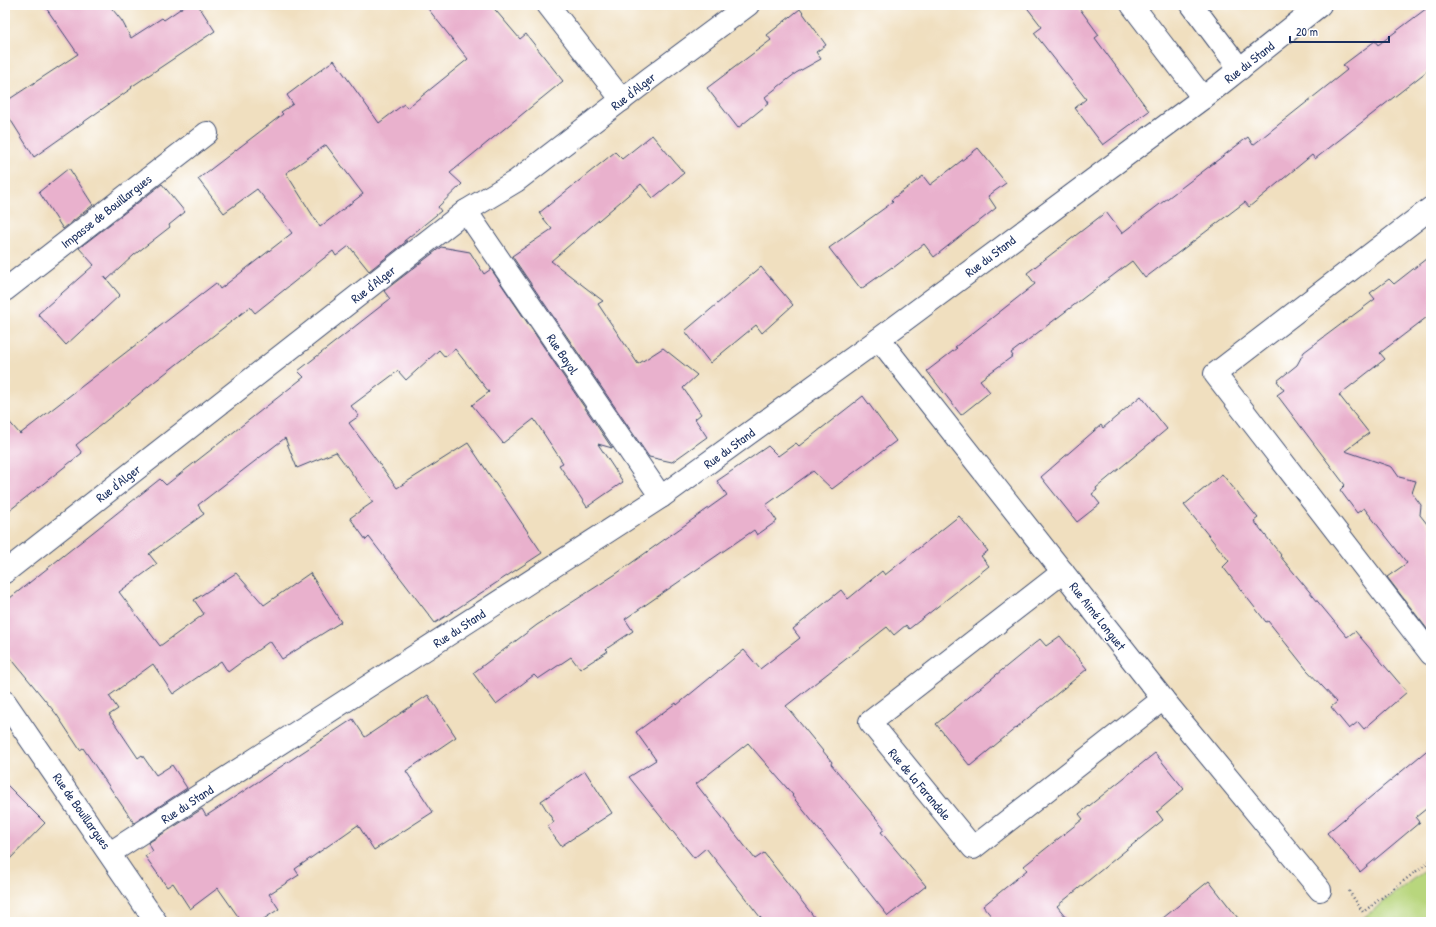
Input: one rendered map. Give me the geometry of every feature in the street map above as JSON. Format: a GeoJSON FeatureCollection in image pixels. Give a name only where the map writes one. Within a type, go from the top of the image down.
{"type":"FeatureCollection","features":[{"type":"Feature","properties":{"kind":"street"},"geometry":{"type":"LineString","coordinates":[[548,5],[622,100]]}},
{"type":"Feature","properties":{"kind":"street","name":"Rue d'Alger"},"geometry":{"type":"LineString","coordinates":[[5,572],[466,211],[516,181],[748,5]]}},
{"type":"Feature","properties":{"kind":"street"},"geometry":{"type":"LineString","coordinates":[[1132,5],[1202,98]]}},
{"type":"Feature","properties":{"kind":"street"},"geometry":{"type":"LineString","coordinates":[[1192,5],[1240,69]]}},
{"type":"Feature","properties":{"kind":"street","name":"Rue du Stand"},"geometry":{"type":"LineString","coordinates":[[110,853],[661,497],[879,339],[1202,98],[1320,5]]}},
{"type":"Feature","properties":{"kind":"street","name":"Impasse de Bouillargues"},"geometry":{"type":"LineString","coordinates":[[5,290],[207,132]]}},
{"type":"Feature","properties":{"kind":"street"},"geometry":{"type":"LineString","coordinates":[[1431,208],[1214,374],[1431,654]]}},
{"type":"Feature","properties":{"kind":"street","name":"Rue Bayol"},"geometry":{"type":"LineString","coordinates":[[466,211],[661,497]]}},
{"type":"Feature","properties":{"kind":"street","name":"Rue Aimé Longuet"},"geometry":{"type":"LineString","coordinates":[[879,339],[1163,699],[1320,890]]}},
{"type":"Feature","properties":{"kind":"street","name":"Rue de la Farandole"},"geometry":{"type":"LineString","coordinates":[[1063,572],[870,722],[973,848],[1163,699]]}},
{"type":"Feature","properties":{"kind":"street","name":"Rue de Bouillargues"},"geometry":{"type":"LineString","coordinates":[[5,702],[156,922]]}},
{"type":"Feature","properties":{"kind":"path"},"geometry":{"type":"LineString","coordinates":[[1320,890],[1341,880],[1363,912],[1431,860]]}},
{"type":"Feature","properties":{"kind":"green space"},"geometry":{"type":"Polygon","coordinates":[[[1431,865],[1431,922],[1358,922],[1431,865]]]}},
{"type":"Feature","properties":{"kind":"building"},"geometry":{"type":"Polygon","coordinates":[[[44,5],[109,5],[122,21],[131,38],[162,18],[164,20],[186,5],[198,5],[215,31],[131,87],[132,88],[34,157],[5,111],[5,102],[78,54],[44,5]]]}},
{"type":"Feature","properties":{"kind":"building"},"geometry":{"type":"Polygon","coordinates":[[[425,5],[491,5],[520,39],[526,34],[563,81],[450,173],[462,184],[438,207],[441,211],[404,241],[407,241],[369,271],[349,246],[336,256],[333,251],[255,313],[250,307],[154,382],[76,445],[82,453],[5,514],[5,417],[20,434],[216,283],[220,289],[292,233],[257,189],[224,213],[198,179],[283,114],[281,112],[293,104],[287,95],[334,60],[379,123],[404,104],[407,108],[468,59],[425,5]],[[326,145],[286,173],[320,227],[363,194],[326,145]]]}},
{"type":"Feature","properties":{"kind":"building"},"geometry":{"type":"Polygon","coordinates":[[[1025,5],[1077,5],[1099,35],[1095,38],[1149,111],[1103,145],[1075,108],[1086,99],[1034,33],[1042,27],[1025,5]]]}},
{"type":"Feature","properties":{"kind":"building"},"geometry":{"type":"Polygon","coordinates":[[[1431,5],[1431,68],[1315,159],[1312,155],[1249,207],[1245,202],[1145,278],[1132,261],[1011,353],[1013,356],[980,380],[990,392],[961,415],[927,371],[1035,284],[1027,273],[1106,212],[1122,233],[1248,137],[1253,145],[1347,70],[1343,65],[1375,41],[1378,45],[1431,5]]]}},
{"type":"Feature","properties":{"kind":"building"},"geometry":{"type":"Polygon","coordinates":[[[800,9],[826,45],[816,52],[821,59],[796,73],[765,97],[769,103],[738,128],[707,88],[771,40],[767,35],[800,9]]]}},
{"type":"Feature","properties":{"kind":"building"},"geometry":{"type":"Polygon","coordinates":[[[652,135],[684,173],[653,198],[641,184],[551,261],[603,301],[598,304],[638,364],[663,348],[697,375],[683,388],[701,414],[695,419],[707,437],[672,462],[649,457],[512,256],[552,229],[539,213],[615,152],[622,159],[652,135]]]}},
{"type":"Feature","properties":{"kind":"building"},"geometry":{"type":"Polygon","coordinates":[[[978,148],[1006,183],[988,196],[996,208],[934,257],[924,244],[893,268],[892,267],[861,289],[829,248],[893,202],[891,200],[923,176],[930,185],[978,148]]]}},
{"type":"Feature","properties":{"kind":"building"},"geometry":{"type":"Polygon","coordinates":[[[69,168],[93,205],[63,229],[39,192],[69,168]]]}},
{"type":"Feature","properties":{"kind":"building"},"geometry":{"type":"Polygon","coordinates":[[[162,184],[185,212],[169,225],[170,227],[134,255],[107,280],[120,295],[66,345],[38,314],[94,265],[79,248],[162,184]]]}},
{"type":"Feature","properties":{"kind":"building"},"geometry":{"type":"Polygon","coordinates":[[[441,247],[470,252],[484,274],[491,269],[612,448],[598,444],[623,482],[587,507],[559,465],[563,463],[534,419],[503,443],[472,405],[489,392],[455,349],[445,357],[439,350],[406,380],[398,371],[351,406],[359,416],[349,423],[397,488],[468,443],[542,553],[435,623],[369,537],[366,540],[350,518],[373,502],[336,452],[297,468],[285,438],[198,505],[204,514],[149,554],[157,564],[119,592],[160,646],[204,614],[194,600],[236,573],[264,605],[310,573],[341,622],[282,659],[270,641],[228,672],[221,661],[173,694],[153,664],[109,696],[118,709],[109,715],[138,758],[142,755],[156,775],[172,765],[187,788],[134,823],[83,748],[80,750],[57,715],[5,651],[5,602],[160,479],[166,485],[304,377],[298,371],[390,299],[384,291],[441,247]]]}},
{"type":"Feature","properties":{"kind":"building"},"geometry":{"type":"Polygon","coordinates":[[[1431,255],[1431,314],[1380,353],[1385,359],[1339,395],[1369,433],[1345,451],[1392,467],[1399,477],[1416,481],[1412,493],[1421,505],[1420,515],[1431,529],[1431,634],[1387,577],[1407,563],[1364,508],[1357,513],[1340,490],[1345,485],[1277,395],[1284,390],[1277,381],[1297,365],[1304,352],[1375,299],[1370,293],[1389,279],[1394,284],[1431,255]]]}},
{"type":"Feature","properties":{"kind":"building"},"geometry":{"type":"Polygon","coordinates":[[[761,267],[793,305],[762,333],[756,325],[710,363],[685,331],[761,267]]]}},
{"type":"Feature","properties":{"kind":"building"},"geometry":{"type":"Polygon","coordinates":[[[863,396],[896,441],[832,489],[813,471],[766,505],[777,521],[757,535],[754,530],[625,619],[633,631],[606,649],[608,651],[580,669],[571,657],[538,679],[534,675],[496,704],[473,673],[537,625],[616,574],[727,495],[717,481],[768,446],[778,456],[796,443],[799,446],[863,396]]]}},
{"type":"Feature","properties":{"kind":"building"},"geometry":{"type":"Polygon","coordinates":[[[1141,396],[1167,429],[1096,488],[1097,490],[1092,494],[1100,504],[1077,522],[1041,477],[1101,425],[1103,428],[1141,396]]]}},
{"type":"Feature","properties":{"kind":"building"},"geometry":{"type":"Polygon","coordinates":[[[1222,474],[1258,518],[1254,521],[1281,555],[1280,556],[1347,637],[1355,631],[1407,692],[1364,729],[1358,722],[1349,729],[1331,707],[1337,702],[1307,670],[1268,621],[1266,622],[1223,567],[1229,561],[1184,505],[1222,474]]]}},
{"type":"Feature","properties":{"kind":"building"},"geometry":{"type":"Polygon","coordinates":[[[959,516],[988,551],[981,556],[989,566],[909,629],[906,625],[894,635],[887,627],[786,706],[832,762],[831,764],[885,829],[881,832],[926,886],[888,916],[792,796],[793,795],[748,743],[696,784],[755,859],[764,853],[818,922],[764,922],[706,848],[694,858],[629,777],[656,760],[636,732],[676,703],[677,705],[744,650],[760,669],[800,638],[793,629],[841,590],[848,599],[882,571],[885,575],[959,516]]]}},
{"type":"Feature","properties":{"kind":"building"},"geometry":{"type":"Polygon","coordinates":[[[1060,636],[1087,669],[970,766],[936,724],[1040,639],[1046,646],[1060,636]]]}},
{"type":"Feature","properties":{"kind":"building"},"geometry":{"type":"Polygon","coordinates":[[[428,695],[456,737],[406,771],[433,812],[374,850],[358,825],[295,869],[299,875],[269,894],[279,909],[259,922],[242,922],[218,888],[190,909],[173,883],[167,887],[145,856],[153,851],[148,843],[202,809],[206,816],[353,719],[365,737],[428,695]]]}},
{"type":"Feature","properties":{"kind":"building"},"geometry":{"type":"Polygon","coordinates":[[[1431,747],[1431,805],[1416,817],[1420,822],[1360,872],[1327,833],[1431,747]]]}},
{"type":"Feature","properties":{"kind":"building"},"geometry":{"type":"Polygon","coordinates":[[[1155,753],[1184,789],[1157,812],[1163,820],[1057,906],[1070,922],[996,922],[983,906],[1027,870],[1024,866],[1083,819],[1079,814],[1155,753]]]}},
{"type":"Feature","properties":{"kind":"building"},"geometry":{"type":"Polygon","coordinates":[[[585,771],[612,813],[561,846],[547,827],[554,822],[541,801],[585,771]]]}},
{"type":"Feature","properties":{"kind":"building"},"geometry":{"type":"Polygon","coordinates":[[[5,783],[45,823],[5,864],[5,783]]]}},
{"type":"Feature","properties":{"kind":"building"},"geometry":{"type":"Polygon","coordinates":[[[1209,881],[1241,922],[1158,922],[1209,881]]]}}]}
